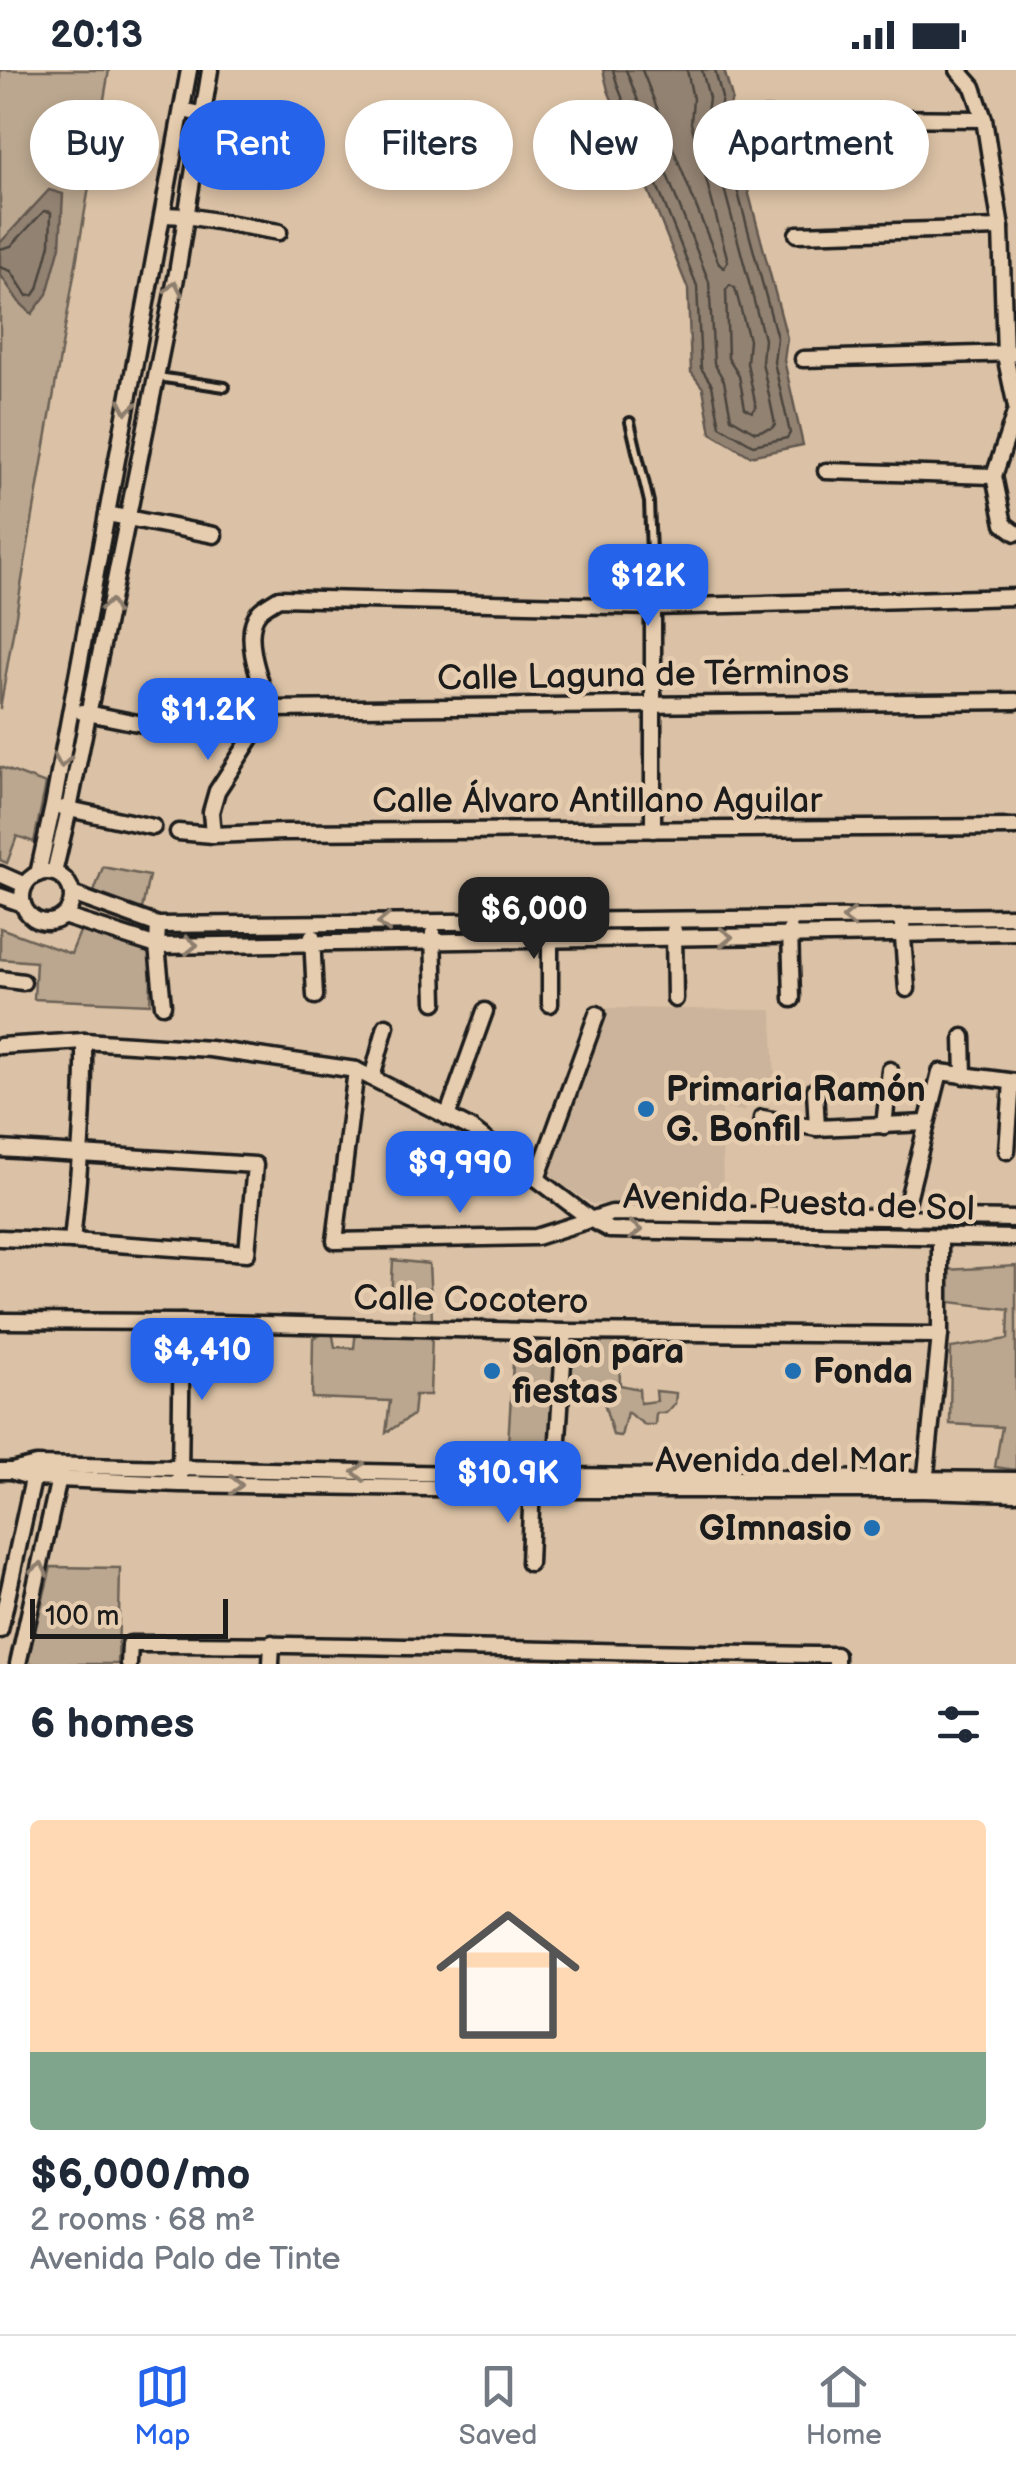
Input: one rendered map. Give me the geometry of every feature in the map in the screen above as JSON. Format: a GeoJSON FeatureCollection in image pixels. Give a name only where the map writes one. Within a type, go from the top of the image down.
{"type":"FeatureCollection","features":[{"type":"Feature","properties":{"kind":"street"},"geometry":{"type":"LineString","coordinates":[[184,100],[189,70]]}},
{"type":"Feature","properties":{"kind":"street"},"geometry":{"type":"LineString","coordinates":[[205,100],[210,70]]}},
{"type":"Feature","properties":{"kind":"street"},"geometry":{"type":"LineString","coordinates":[[958,70],[973,87],[984,119],[1001,228],[1016,408],[994,476],[1004,524],[1016,534]]}},
{"type":"Feature","properties":{"kind":"street"},"geometry":{"type":"LineString","coordinates":[[929,118],[984,119]]}},
{"type":"Feature","properties":{"kind":"street"},"geometry":{"type":"LineString","coordinates":[[61,807],[71,710],[179,126]]}},
{"type":"Feature","properties":{"kind":"street"},"geometry":{"type":"LineString","coordinates":[[46,873],[88,713],[191,190]]}},
{"type":"Feature","properties":{"kind":"street"},"geometry":{"type":"LineString","coordinates":[[162,215],[279,232]]}},
{"type":"Feature","properties":{"kind":"street"},"geometry":{"type":"LineString","coordinates":[[797,234],[1001,228]]}},
{"type":"Feature","properties":{"kind":"street"},"geometry":{"type":"LineString","coordinates":[[803,359],[1011,354]]}},
{"type":"Feature","properties":{"kind":"street"},"geometry":{"type":"LineString","coordinates":[[826,472],[994,476]]}},
{"type":"Feature","properties":{"kind":"street"},"geometry":{"type":"LineString","coordinates":[[107,514],[214,535]]}},
{"type":"Feature","properties":{"kind":"street"},"geometry":{"type":"LineString","coordinates":[[213,836],[210,812],[217,791],[270,710],[251,639],[253,622],[260,610],[280,598],[653,607],[1016,597]]}},
{"type":"Feature","properties":{"kind":"street"},"geometry":{"type":"LineString","coordinates":[[653,607],[653,830]]}},
{"type":"Feature","properties":{"kind":"street","name":"Calle Laguna de Términos"},"geometry":{"type":"LineString","coordinates":[[270,710],[1016,700]]}},
{"type":"Feature","properties":{"kind":"street"},"geometry":{"type":"LineString","coordinates":[[71,710],[173,730]]}},
{"type":"Feature","properties":{"kind":"street"},"geometry":{"type":"LineString","coordinates":[[61,807],[152,828]]}},
{"type":"Feature","properties":{"kind":"street","name":"Calle Álvaro Antillano Aguilar"},"geometry":{"type":"LineString","coordinates":[[178,832],[213,836],[302,832],[1016,827]]}},
{"type":"Feature","properties":{"kind":"street"},"geometry":{"type":"LineString","coordinates":[[46,873],[62,877],[72,894],[63,916],[40,921],[32,918],[22,894],[25,885],[46,873]]}},
{"type":"Feature","properties":{"kind":"street"},"geometry":{"type":"LineString","coordinates":[[0,874],[25,885]]}},
{"type":"Feature","properties":{"kind":"street"},"geometry":{"type":"LineString","coordinates":[[72,894],[158,925],[1016,916]]}},
{"type":"Feature","properties":{"kind":"street"},"geometry":{"type":"LineString","coordinates":[[0,896],[23,904]]}},
{"type":"Feature","properties":{"kind":"street"},"geometry":{"type":"LineString","coordinates":[[63,916],[158,946],[1016,932]]}},
{"type":"Feature","properties":{"kind":"street"},"geometry":{"type":"LineString","coordinates":[[902,917],[907,989]]}},
{"type":"Feature","properties":{"kind":"street"},"geometry":{"type":"LineString","coordinates":[[789,919],[792,999]]}},
{"type":"Feature","properties":{"kind":"street"},"geometry":{"type":"LineString","coordinates":[[673,920],[676,999]]}},
{"type":"Feature","properties":{"kind":"street"},"geometry":{"type":"LineString","coordinates":[[550,921],[550,1004]]}},
{"type":"Feature","properties":{"kind":"street"},"geometry":{"type":"LineString","coordinates":[[433,923],[435,1002]]}},
{"type":"Feature","properties":{"kind":"street"},"geometry":{"type":"LineString","coordinates":[[312,924],[315,996]]}},
{"type":"Feature","properties":{"kind":"street"},"geometry":{"type":"LineString","coordinates":[[158,925],[163,1005]]}},
{"type":"Feature","properties":{"kind":"street"},"geometry":{"type":"LineString","coordinates":[[0,979],[23,982]]}},
{"type":"Feature","properties":{"kind":"street"},"geometry":{"type":"LineString","coordinates":[[448,1117],[485,1012]]}},
{"type":"Feature","properties":{"kind":"street"},"geometry":{"type":"LineString","coordinates":[[537,1179],[597,1014]]}},
{"type":"Feature","properties":{"kind":"street"},"geometry":{"type":"LineString","coordinates":[[372,1078],[386,1026]]}},
{"type":"Feature","properties":{"kind":"street"},"geometry":{"type":"LineString","coordinates":[[964,1036],[964,1076]]}},
{"type":"Feature","properties":{"kind":"street"},"geometry":{"type":"LineString","coordinates":[[0,1046],[84,1041],[210,1049],[356,1070],[470,1128],[590,1219]]}},
{"type":"Feature","properties":{"kind":"street"},"geometry":{"type":"LineString","coordinates":[[72,1241],[85,1093],[84,1041]]}},
{"type":"Feature","properties":{"kind":"street"},"geometry":{"type":"LineString","coordinates":[[356,1070],[335,1241],[536,1237],[590,1219]]}},
{"type":"Feature","properties":{"kind":"street"},"geometry":{"type":"LineString","coordinates":[[884,1126],[890,1070]]}},
{"type":"Feature","properties":{"kind":"street"},"geometry":{"type":"LineString","coordinates":[[903,1219],[940,1072],[1014,1082],[1007,1151]]}},
{"type":"Feature","properties":{"kind":"street"},"geometry":{"type":"LineString","coordinates":[[816,1090],[817,1128]]}},
{"type":"Feature","properties":{"kind":"street"},"geometry":{"type":"LineString","coordinates":[[762,1118],[817,1128],[926,1123]]}},
{"type":"Feature","properties":{"kind":"street"},"geometry":{"type":"LineString","coordinates":[[0,1150],[254,1165],[247,1252],[0,1238]]}},
{"type":"Feature","properties":{"kind":"street","name":"Avenida Puesta de Sol"},"geometry":{"type":"LineString","coordinates":[[590,1219],[612,1213],[1016,1219]]}},
{"type":"Feature","properties":{"kind":"street"},"geometry":{"type":"LineString","coordinates":[[683,1214],[683,1231]]}},
{"type":"Feature","properties":{"kind":"street"},"geometry":{"type":"LineString","coordinates":[[785,1215],[786,1233]]}},
{"type":"Feature","properties":{"kind":"street"},"geometry":{"type":"LineString","coordinates":[[873,1235],[874,1217]]}},
{"type":"Feature","properties":{"kind":"street","name":"Avenida Puesta de Sol"},"geometry":{"type":"LineString","coordinates":[[590,1219],[610,1230],[1016,1238]]}},
{"type":"Feature","properties":{"kind":"street"},"geometry":{"type":"LineString","coordinates":[[925,1484],[940,1335],[940,1238]]}},
{"type":"Feature","properties":{"kind":"street","name":"Calle Cocotero"},"geometry":{"type":"LineString","coordinates":[[0,1321],[940,1335]]}},
{"type":"Feature","properties":{"kind":"street"},"geometry":{"type":"LineString","coordinates":[[180,1476],[182,1322]]}},
{"type":"Feature","properties":{"kind":"street"},"geometry":{"type":"LineString","coordinates":[[556,1483],[565,1332]]}},
{"type":"Feature","properties":{"kind":"street","name":"Avenida del Mar"},"geometry":{"type":"LineString","coordinates":[[6,1471],[532,1482],[650,1490],[1016,1480]]}},
{"type":"Feature","properties":{"kind":"street"},"geometry":{"type":"LineString","coordinates":[[0,1630],[35,1471]]}},
{"type":"Feature","properties":{"kind":"street"},"geometry":{"type":"LineString","coordinates":[[18,1664],[61,1472]]}},
{"type":"Feature","properties":{"kind":"street"},"geometry":{"type":"LineString","coordinates":[[529,1563],[532,1482]]}},
{"type":"Feature","properties":{"kind":"street","name":"Avenida del Mar"},"geometry":{"type":"LineString","coordinates":[[556,1483],[925,1484],[1016,1492]]}},
{"type":"Feature","properties":{"kind":"street"},"geometry":{"type":"LineString","coordinates":[[648,1510],[650,1490]]}},
{"type":"Feature","properties":{"kind":"street"},"geometry":{"type":"LineString","coordinates":[[129,1664],[130,1644],[272,1644],[414,1656],[836,1660]]}},
{"type":"Feature","properties":{"kind":"street"},"geometry":{"type":"LineString","coordinates":[[272,1644],[272,1664]]}},
{"type":"Feature","properties":{"kind":"lane"},"geometry":{"type":"LineString","coordinates":[[156,376],[226,387]]}},
{"type":"Feature","properties":{"kind":"lane"},"geometry":{"type":"LineString","coordinates":[[630,422],[649,502],[653,607]]}},
{"type":"Feature","properties":{"kind":"shaded area"},"geometry":{"type":"Polygon","coordinates":[[[0,70],[109,70],[104,100],[30,100],[30,190],[89,190],[0,709],[0,70]]]}},
{"type":"Feature","properties":{"kind":"shaded area"},"geometry":{"type":"Polygon","coordinates":[[[0,767],[46,784],[34,842],[17,836],[7,863],[0,860],[0,767]]]}},
{"type":"Feature","properties":{"kind":"shaded area"},"geometry":{"type":"Polygon","coordinates":[[[103,867],[149,876],[142,909],[94,892],[103,867]]]}},
{"type":"Feature","properties":{"kind":"shaded area"},"geometry":{"type":"Polygon","coordinates":[[[0,928],[71,954],[81,929],[152,953],[150,1004],[34,999],[36,962],[0,959],[0,928]]]}},
{"type":"Feature","properties":{"kind":"shaded area","name":"Primaria Ramón G. Bonfil"},"geometry":{"type":"Polygon","coordinates":[[[607,1008],[772,1010],[775,1081],[744,1081],[745,1112],[722,1107],[723,1208],[592,1204],[546,1173],[607,1008]]]}},
{"type":"Feature","properties":{"kind":"shaded area"},"geometry":{"type":"Polygon","coordinates":[[[393,1260],[429,1264],[432,1319],[415,1320],[412,1302],[391,1301],[393,1260]]]}},
{"type":"Feature","properties":{"kind":"shaded area"},"geometry":{"type":"Polygon","coordinates":[[[1016,1266],[1016,1470],[995,1467],[1002,1427],[950,1424],[951,1348],[1008,1339],[1009,1309],[942,1301],[946,1270],[1016,1266]]]}},
{"type":"Feature","properties":{"kind":"shaded area"},"geometry":{"type":"Polygon","coordinates":[[[356,1330],[432,1334],[430,1395],[415,1395],[413,1415],[386,1433],[390,1401],[312,1398],[313,1338],[332,1331],[335,1347],[354,1348],[356,1330]]]}},
{"type":"Feature","properties":{"kind":"shaded area"},"geometry":{"type":"Polygon","coordinates":[[[508,1333],[564,1333],[558,1459],[507,1460],[514,1347],[508,1333]]]}},
{"type":"Feature","properties":{"kind":"shaded area"},"geometry":{"type":"Polygon","coordinates":[[[570,1342],[619,1342],[620,1385],[639,1389],[640,1403],[657,1401],[656,1391],[676,1393],[675,1404],[666,1413],[656,1413],[655,1425],[645,1425],[627,1412],[621,1436],[613,1435],[602,1395],[570,1391],[570,1342]]]}},
{"type":"Feature","properties":{"kind":"shaded area"},"geometry":{"type":"Polygon","coordinates":[[[51,1567],[120,1568],[118,1664],[27,1664],[51,1567]]]}},
{"type":"Feature","properties":{"kind":"water"},"geometry":{"type":"Polygon","coordinates":[[[603,70],[724,70],[732,100],[693,100],[693,190],[748,190],[787,338],[784,360],[803,445],[750,456],[711,433],[703,388],[691,372],[688,289],[648,190],[673,190],[673,100],[612,100],[603,70]]]}},
{"type":"Feature","properties":{"kind":"water"},"geometry":{"type":"Polygon","coordinates":[[[49,190],[63,194],[60,246],[47,294],[32,314],[0,274],[0,243],[49,190]]]}},
{"type":"Feature","properties":{"kind":"place","name":"Primaria Ramón G. Bonfil"},"geometry":{"type":"Point","coordinates":[646,1109]}},
{"type":"Feature","properties":{"kind":"place","name":"Salon para fiestas"},"geometry":{"type":"Point","coordinates":[492,1371]}},
{"type":"Feature","properties":{"kind":"place","name":"Fonda"},"geometry":{"type":"Point","coordinates":[793,1371]}},
{"type":"Feature","properties":{"kind":"place","name":"GImnasio"},"geometry":{"type":"Point","coordinates":[872,1528]}}]}
